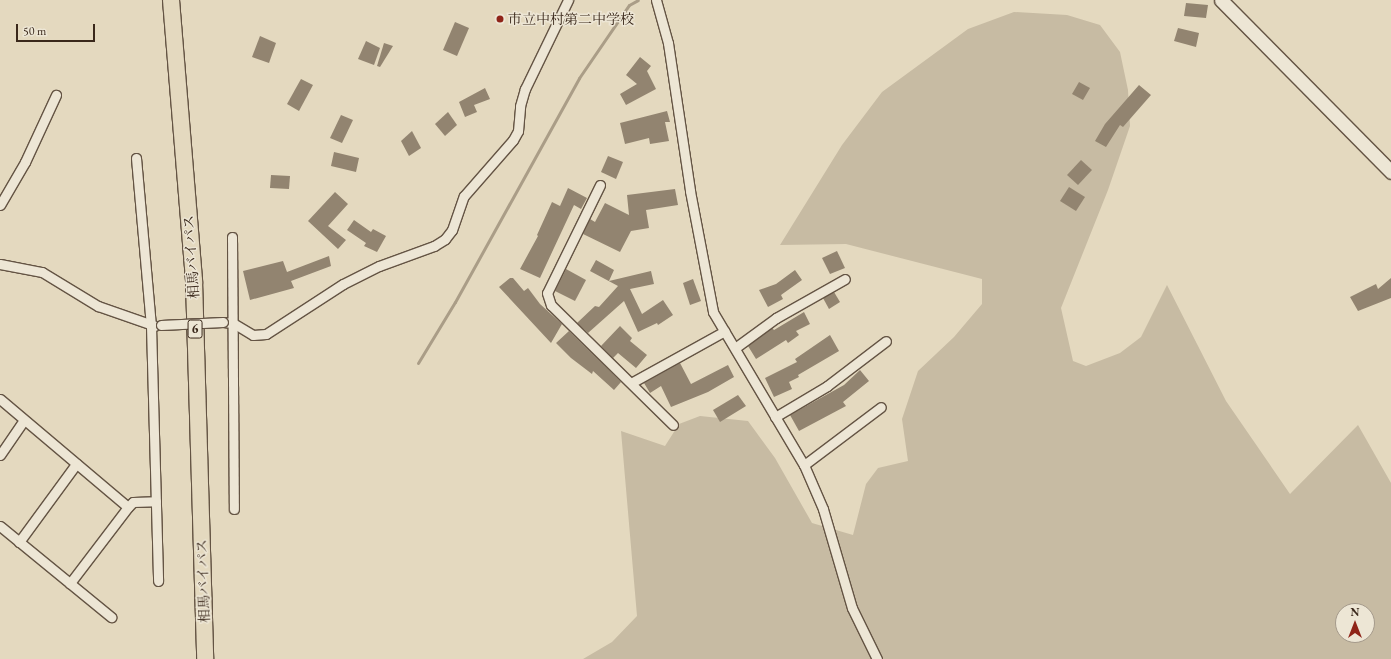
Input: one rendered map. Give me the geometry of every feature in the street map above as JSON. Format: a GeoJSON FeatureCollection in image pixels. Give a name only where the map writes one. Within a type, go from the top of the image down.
{"type":"FeatureCollection","features":[{"type":"Feature","properties":{"kind":"highway","name":"相馬バイパス"},"geometry":{"type":"LineString","coordinates":[[171,0],[194,281],[205,659]]}},
{"type":"Feature","properties":{"kind":"street"},"geometry":{"type":"LineString","coordinates":[[0,264],[42,272],[98,306],[156,326],[223,322],[233,323],[252,334],[266,334],[343,284],[379,266],[434,246],[445,239],[452,230],[464,196],[513,140],[518,131],[520,106],[525,89],[568,0]]}},
{"type":"Feature","properties":{"kind":"street"},"geometry":{"type":"LineString","coordinates":[[656,0],[668,43],[703,263],[713,312],[804,465],[823,509],[852,608],[877,659]]}},
{"type":"Feature","properties":{"kind":"street"},"geometry":{"type":"LineString","coordinates":[[1221,0],[1391,172]]}},
{"type":"Feature","properties":{"kind":"street"},"geometry":{"type":"LineString","coordinates":[[0,205],[25,162],[56,95]]}},
{"type":"Feature","properties":{"kind":"street"},"geometry":{"type":"LineString","coordinates":[[136,158],[156,326],[156,501],[158,581]]}},
{"type":"Feature","properties":{"kind":"street"},"geometry":{"type":"LineString","coordinates":[[600,185],[547,292],[551,305],[673,425]]}},
{"type":"Feature","properties":{"kind":"street"},"geometry":{"type":"LineString","coordinates":[[232,237],[234,509]]}},
{"type":"Feature","properties":{"kind":"street"},"geometry":{"type":"LineString","coordinates":[[735,348],[776,318],[845,279]]}},
{"type":"Feature","properties":{"kind":"street"},"geometry":{"type":"LineString","coordinates":[[631,383],[725,331]]}},
{"type":"Feature","properties":{"kind":"street"},"geometry":{"type":"LineString","coordinates":[[776,417],[827,386],[886,341]]}},
{"type":"Feature","properties":{"kind":"street"},"geometry":{"type":"LineString","coordinates":[[0,399],[128,507]]}},
{"type":"Feature","properties":{"kind":"street"},"geometry":{"type":"LineString","coordinates":[[804,465],[881,407]]}},
{"type":"Feature","properties":{"kind":"street"},"geometry":{"type":"LineString","coordinates":[[0,455],[24,420]]}},
{"type":"Feature","properties":{"kind":"street"},"geometry":{"type":"LineString","coordinates":[[19,542],[76,464]]}},
{"type":"Feature","properties":{"kind":"street"},"geometry":{"type":"LineString","coordinates":[[70,584],[132,502],[156,501]]}},
{"type":"Feature","properties":{"kind":"street"},"geometry":{"type":"LineString","coordinates":[[0,526],[112,617]]}},
{"type":"Feature","properties":{"kind":"shaded area"},"geometry":{"type":"Polygon","coordinates":[[[1014,12],[1067,15],[1100,25],[1120,52],[1128,90],[1130,126],[1108,190],[1061,308],[1073,361],[1086,366],[1120,353],[1141,337],[1167,285],[1226,401],[1290,494],[1358,425],[1391,483],[1391,659],[583,659],[612,642],[637,616],[621,431],[665,446],[679,424],[700,416],[748,421],[775,458],[812,523],[853,535],[866,484],[878,468],[908,461],[902,419],[918,371],[954,337],[982,304],[982,279],[846,244],[780,245],[842,145],[882,92],[968,29],[1014,12]]]}},
{"type":"Feature","properties":{"kind":"building"},"geometry":{"type":"Polygon","coordinates":[[[1186,3],[1208,5],[1206,18],[1184,16],[1186,3]]]}},
{"type":"Feature","properties":{"kind":"building"},"geometry":{"type":"Polygon","coordinates":[[[455,22],[469,28],[457,56],[443,50],[455,22]]]}},
{"type":"Feature","properties":{"kind":"building"},"geometry":{"type":"Polygon","coordinates":[[[1178,28],[1199,33],[1196,47],[1174,41],[1178,28]]]}},
{"type":"Feature","properties":{"kind":"building"},"geometry":{"type":"Polygon","coordinates":[[[260,36],[276,43],[269,63],[252,57],[260,36]]]}},
{"type":"Feature","properties":{"kind":"building"},"geometry":{"type":"Polygon","coordinates":[[[366,41],[380,48],[374,65],[358,59],[366,41]]]}},
{"type":"Feature","properties":{"kind":"building"},"geometry":{"type":"Polygon","coordinates":[[[384,43],[393,46],[380,67],[377,66],[384,43]]]}},
{"type":"Feature","properties":{"kind":"building"},"geometry":{"type":"Polygon","coordinates":[[[640,57],[651,66],[647,71],[656,89],[626,105],[620,94],[637,84],[626,75],[640,57]]]}},
{"type":"Feature","properties":{"kind":"building"},"geometry":{"type":"Polygon","coordinates":[[[301,79],[313,85],[299,111],[287,104],[301,79]]]}},
{"type":"Feature","properties":{"kind":"building"},"geometry":{"type":"Polygon","coordinates":[[[1079,82],[1090,88],[1083,100],[1072,94],[1079,82]]]}},
{"type":"Feature","properties":{"kind":"building"},"geometry":{"type":"Polygon","coordinates":[[[1139,85],[1151,95],[1123,127],[1120,125],[1106,147],[1095,141],[1105,124],[1139,85]]]}},
{"type":"Feature","properties":{"kind":"building"},"geometry":{"type":"Polygon","coordinates":[[[485,88],[490,99],[474,105],[477,112],[465,117],[459,102],[485,88]]]}},
{"type":"Feature","properties":{"kind":"building"},"geometry":{"type":"Polygon","coordinates":[[[667,111],[670,122],[665,122],[669,141],[650,144],[649,138],[625,144],[620,123],[667,111]]]}},
{"type":"Feature","properties":{"kind":"building"},"geometry":{"type":"Polygon","coordinates":[[[448,112],[457,125],[445,136],[435,124],[448,112]]]}},
{"type":"Feature","properties":{"kind":"building"},"geometry":{"type":"Polygon","coordinates":[[[341,115],[353,120],[342,143],[330,138],[341,115]]]}},
{"type":"Feature","properties":{"kind":"building"},"geometry":{"type":"Polygon","coordinates":[[[412,131],[421,148],[409,156],[401,141],[412,131]]]}},
{"type":"Feature","properties":{"kind":"building"},"geometry":{"type":"Polygon","coordinates":[[[334,152],[359,158],[356,172],[331,166],[334,152]]]}},
{"type":"Feature","properties":{"kind":"building"},"geometry":{"type":"Polygon","coordinates":[[[608,156],[623,162],[616,179],[601,172],[608,156]]]}},
{"type":"Feature","properties":{"kind":"building"},"geometry":{"type":"Polygon","coordinates":[[[1081,160],[1092,170],[1078,185],[1067,175],[1081,160]]]}},
{"type":"Feature","properties":{"kind":"building"},"geometry":{"type":"Polygon","coordinates":[[[271,175],[290,176],[289,189],[270,188],[271,175]]]}},
{"type":"Feature","properties":{"kind":"building"},"geometry":{"type":"Polygon","coordinates":[[[1069,187],[1085,197],[1076,211],[1060,201],[1069,187]]]}},
{"type":"Feature","properties":{"kind":"building"},"geometry":{"type":"Polygon","coordinates":[[[568,188],[587,198],[581,209],[574,205],[540,278],[520,269],[538,236],[537,235],[552,202],[560,206],[568,188]]]}},
{"type":"Feature","properties":{"kind":"building"},"geometry":{"type":"Polygon","coordinates":[[[675,189],[678,205],[646,210],[649,228],[631,231],[620,252],[583,234],[590,219],[595,222],[605,203],[629,215],[627,195],[675,189]]]}},
{"type":"Feature","properties":{"kind":"building"},"geometry":{"type":"Polygon","coordinates":[[[335,192],[348,204],[328,226],[346,240],[338,249],[308,221],[335,192]]]}},
{"type":"Feature","properties":{"kind":"building"},"geometry":{"type":"Polygon","coordinates":[[[354,220],[371,232],[373,229],[386,236],[377,252],[364,246],[366,243],[347,230],[354,220]]]}},
{"type":"Feature","properties":{"kind":"building"},"geometry":{"type":"Polygon","coordinates":[[[837,251],[845,268],[830,274],[822,258],[837,251]]]}},
{"type":"Feature","properties":{"kind":"building"},"geometry":{"type":"Polygon","coordinates":[[[329,256],[331,266],[291,281],[294,288],[250,300],[243,271],[283,261],[287,272],[329,256]]]}},
{"type":"Feature","properties":{"kind":"building"},"geometry":{"type":"Polygon","coordinates":[[[596,260],[614,270],[609,281],[651,271],[654,284],[630,289],[642,314],[663,300],[673,315],[658,325],[657,323],[638,332],[624,301],[588,333],[577,323],[595,306],[599,307],[618,286],[590,271],[596,260]]]}},
{"type":"Feature","properties":{"kind":"building"},"geometry":{"type":"Polygon","coordinates":[[[566,269],[586,280],[575,301],[555,291],[566,269]]]}},
{"type":"Feature","properties":{"kind":"building"},"geometry":{"type":"Polygon","coordinates":[[[795,270],[802,280],[781,295],[783,299],[768,307],[759,290],[776,284],[795,270]]]}},
{"type":"Feature","properties":{"kind":"building"},"geometry":{"type":"Polygon","coordinates":[[[510,278],[513,278],[524,291],[528,288],[540,304],[562,324],[551,343],[499,287],[510,278]]]}},
{"type":"Feature","properties":{"kind":"building"},"geometry":{"type":"Polygon","coordinates":[[[1391,278],[1391,298],[1358,311],[1350,297],[1376,284],[1378,289],[1391,278]]]}},
{"type":"Feature","properties":{"kind":"building"},"geometry":{"type":"Polygon","coordinates":[[[693,279],[701,301],[690,305],[683,283],[693,279]]]}},
{"type":"Feature","properties":{"kind":"building"},"geometry":{"type":"Polygon","coordinates":[[[834,292],[840,302],[829,309],[823,298],[834,292]]]}},
{"type":"Feature","properties":{"kind":"building"},"geometry":{"type":"Polygon","coordinates":[[[804,312],[810,324],[796,331],[799,335],[788,343],[786,340],[756,359],[748,346],[772,328],[774,330],[804,312]]]}},
{"type":"Feature","properties":{"kind":"building"},"geometry":{"type":"Polygon","coordinates":[[[620,326],[632,338],[630,341],[647,355],[636,368],[618,353],[613,358],[601,346],[620,326]]]}},
{"type":"Feature","properties":{"kind":"building"},"geometry":{"type":"Polygon","coordinates":[[[569,331],[621,382],[614,390],[593,371],[592,374],[571,358],[556,343],[569,331]]]}},
{"type":"Feature","properties":{"kind":"building"},"geometry":{"type":"Polygon","coordinates":[[[830,335],[839,351],[798,375],[799,377],[789,382],[792,389],[774,397],[765,378],[797,362],[795,359],[830,335]]]}},
{"type":"Feature","properties":{"kind":"building"},"geometry":{"type":"Polygon","coordinates":[[[680,363],[691,384],[728,365],[734,377],[708,392],[671,407],[661,386],[650,393],[644,383],[680,363]]]}},
{"type":"Feature","properties":{"kind":"building"},"geometry":{"type":"Polygon","coordinates":[[[860,370],[869,381],[843,402],[846,406],[799,431],[790,415],[844,385],[860,370]]]}},
{"type":"Feature","properties":{"kind":"building"},"geometry":{"type":"Polygon","coordinates":[[[738,395],[746,406],[720,422],[713,410],[738,395]]]}},
{"type":"Feature","properties":{"kind":"waterway"},"geometry":{"type":"LineString","coordinates":[[418,363],[455,302],[579,78],[629,5],[638,0]]}},
{"type":"Feature","properties":{"kind":"place","name":"市立中村第二中学校"},"geometry":{"type":"Point","coordinates":[500,19]}}]}
